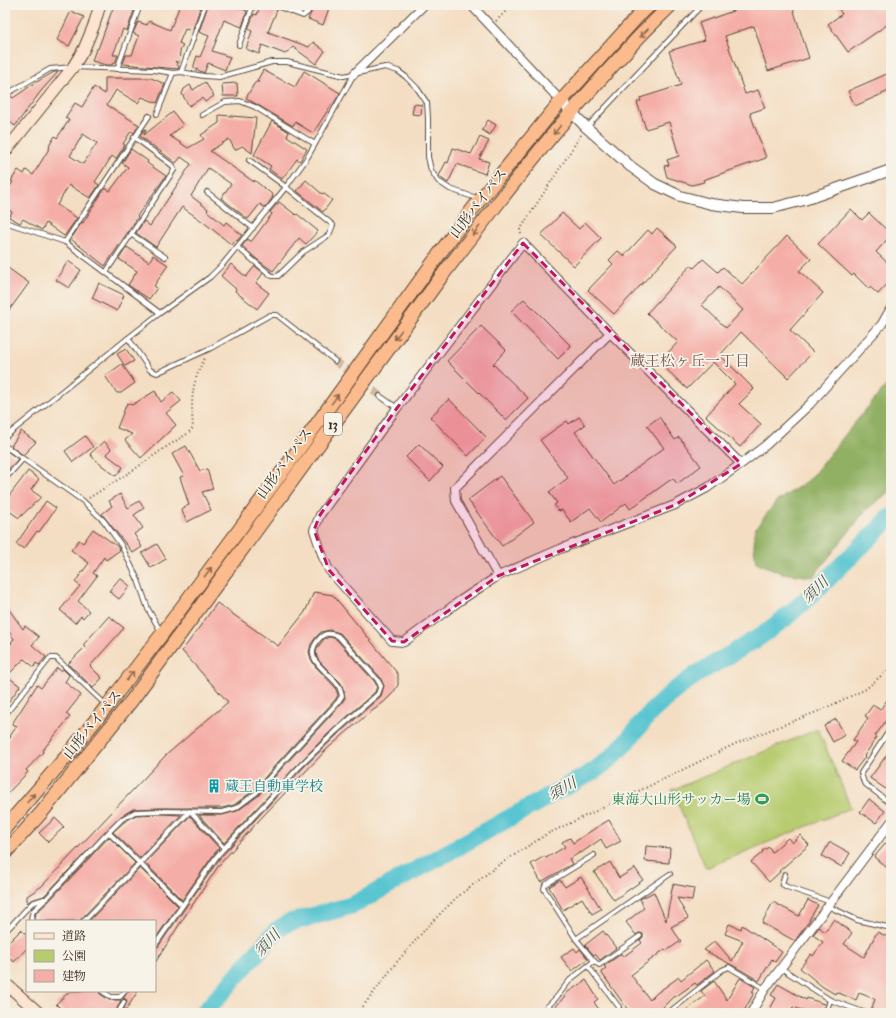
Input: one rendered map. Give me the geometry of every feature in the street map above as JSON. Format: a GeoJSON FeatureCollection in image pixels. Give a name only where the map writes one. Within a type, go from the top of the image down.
{"type":"FeatureCollection","features":[{"type":"Feature","properties":{"kind":"highway","name":"山形バイパス"},"geometry":{"type":"LineString","coordinates":[[5,828],[66,757],[162,634],[288,464],[480,199],[561,101],[639,15],[650,5]]}},
{"type":"Feature","properties":{"kind":"highway","name":"山形バイパス"},"geometry":{"type":"LineString","coordinates":[[5,853],[42,812],[132,700],[444,273],[493,209],[571,112],[629,48],[671,5]]}},
{"type":"Feature","properties":{"kind":"main road"},"geometry":{"type":"LineString","coordinates":[[5,152],[73,67],[84,49],[100,5]]}},
{"type":"Feature","properties":{"kind":"main road"},"geometry":{"type":"LineString","coordinates":[[5,984],[40,1013]]}},
{"type":"Feature","properties":{"kind":"street"},"geometry":{"type":"LineString","coordinates":[[354,74],[424,5]]}},
{"type":"Feature","properties":{"kind":"street"},"geometry":{"type":"LineString","coordinates":[[471,5],[586,127],[630,166],[656,184],[680,196],[711,204],[744,208],[772,208],[804,200],[891,170]]}},
{"type":"Feature","properties":{"kind":"street"},"geometry":{"type":"LineString","coordinates":[[740,464],[523,243],[397,408],[320,515],[314,530],[322,557],[329,570],[392,641],[404,642],[461,600],[498,576],[560,549],[676,505],[707,488],[740,464],[766,445],[810,404],[882,324],[891,308]]}},
{"type":"Feature","properties":{"kind":"street"},"geometry":{"type":"LineString","coordinates":[[498,576],[456,501],[455,488],[610,333]]}},
{"type":"Feature","properties":{"kind":"street"},"geometry":{"type":"LineString","coordinates":[[751,1013],[765,989],[886,832],[891,822]]}},
{"type":"Feature","properties":{"kind":"lane"},"geometry":{"type":"LineString","coordinates":[[117,69],[140,5]]}},
{"type":"Feature","properties":{"kind":"lane"},"geometry":{"type":"LineString","coordinates":[[181,72],[205,5]]}},
{"type":"Feature","properties":{"kind":"lane"},"geometry":{"type":"LineString","coordinates":[[239,45],[253,5]]}},
{"type":"Feature","properties":{"kind":"lane"},"geometry":{"type":"LineString","coordinates":[[274,5],[303,16],[308,12],[310,5]]}},
{"type":"Feature","properties":{"kind":"lane"},"geometry":{"type":"LineString","coordinates":[[586,127],[702,5]]}},
{"type":"Feature","properties":{"kind":"lane"},"geometry":{"type":"LineString","coordinates":[[5,95],[50,69],[73,67],[154,70],[219,77],[272,62],[287,62],[344,76],[385,66],[398,71],[406,77],[427,103],[428,157],[431,170],[438,181],[450,189],[480,199]]}},
{"type":"Feature","properties":{"kind":"lane"},"geometry":{"type":"LineString","coordinates":[[157,114],[173,72]]}},
{"type":"Feature","properties":{"kind":"lane"},"geometry":{"type":"LineString","coordinates":[[5,438],[128,338],[210,277],[223,264],[286,187],[307,158],[354,74]]}},
{"type":"Feature","properties":{"kind":"lane"},"geometry":{"type":"LineString","coordinates":[[202,115],[225,102],[240,101],[255,107],[315,144]]}},
{"type":"Feature","properties":{"kind":"lane"},"geometry":{"type":"LineString","coordinates":[[65,242],[149,116]]}},
{"type":"Feature","properties":{"kind":"lane"},"geometry":{"type":"LineString","coordinates":[[106,272],[174,170],[173,166],[134,137]]}},
{"type":"Feature","properties":{"kind":"lane"},"geometry":{"type":"LineString","coordinates":[[237,247],[272,276],[278,276],[303,252],[329,235],[333,225],[286,187],[249,160]]}},
{"type":"Feature","properties":{"kind":"lane"},"geometry":{"type":"LineString","coordinates":[[208,192],[253,228]]}},
{"type":"Feature","properties":{"kind":"lane"},"geometry":{"type":"LineString","coordinates":[[5,222],[65,242],[160,313]]}},
{"type":"Feature","properties":{"kind":"lane"},"geometry":{"type":"LineString","coordinates":[[131,234],[165,257]]}},
{"type":"Feature","properties":{"kind":"lane"},"geometry":{"type":"LineString","coordinates":[[128,338],[150,370],[157,373],[211,348],[270,315],[277,315],[335,361]]}},
{"type":"Feature","properties":{"kind":"lane"},"geometry":{"type":"LineString","coordinates":[[380,396],[397,408]]}},
{"type":"Feature","properties":{"kind":"lane"},"geometry":{"type":"LineString","coordinates":[[5,446],[83,501],[104,520],[121,545],[138,580],[148,609],[162,634]]}},
{"type":"Feature","properties":{"kind":"lane"},"geometry":{"type":"LineString","coordinates":[[5,479],[23,459]]}},
{"type":"Feature","properties":{"kind":"lane"},"geometry":{"type":"LineString","coordinates":[[32,920],[33,911],[122,819],[135,812],[222,812],[236,808],[256,793],[342,696],[337,684],[314,659],[312,652],[314,644],[322,636],[329,633],[338,636],[377,678],[381,686],[378,694],[335,732],[300,766],[224,848],[156,944]]}},
{"type":"Feature","properties":{"kind":"lane"},"geometry":{"type":"LineString","coordinates":[[5,715],[50,658],[56,658],[107,706]]}},
{"type":"Feature","properties":{"kind":"lane"},"geometry":{"type":"LineString","coordinates":[[891,728],[861,773],[864,783],[891,804]]}},
{"type":"Feature","properties":{"kind":"lane"},"geometry":{"type":"LineString","coordinates":[[190,811],[224,848]]}},
{"type":"Feature","properties":{"kind":"lane"},"geometry":{"type":"LineString","coordinates":[[85,920],[190,811]]}},
{"type":"Feature","properties":{"kind":"lane"},"geometry":{"type":"LineString","coordinates":[[109,833],[182,905]]}},
{"type":"Feature","properties":{"kind":"lane"},"geometry":{"type":"LineString","coordinates":[[594,855],[545,885],[544,889],[576,939],[599,965],[640,936]]}},
{"type":"Feature","properties":{"kind":"lane"},"geometry":{"type":"LineString","coordinates":[[576,939],[670,874]]}},
{"type":"Feature","properties":{"kind":"lane"},"geometry":{"type":"LineString","coordinates":[[784,874],[782,884],[787,887],[830,904],[857,920],[891,928]]}},
{"type":"Feature","properties":{"kind":"lane"},"geometry":{"type":"LineString","coordinates":[[5,932],[32,903],[46,899]]}},
{"type":"Feature","properties":{"kind":"lane"},"geometry":{"type":"LineString","coordinates":[[541,1013],[556,998],[570,980],[594,961]]}},
{"type":"Feature","properties":{"kind":"lane"},"geometry":{"type":"LineString","coordinates":[[588,966],[619,1007]]}},
{"type":"Feature","properties":{"kind":"lane"},"geometry":{"type":"LineString","coordinates":[[668,1013],[722,970],[729,967],[765,989]]}},
{"type":"Feature","properties":{"kind":"lane"},"geometry":{"type":"LineString","coordinates":[[781,968],[830,1000],[866,1013]]}},
{"type":"Feature","properties":{"kind":"lane"},"geometry":{"type":"LineString","coordinates":[[104,992],[111,997],[120,997],[124,992]]}},
{"type":"Feature","properties":{"kind":"lane"},"geometry":{"type":"LineString","coordinates":[[826,1013],[830,1000]]}},
{"type":"Feature","properties":{"kind":"lane"},"geometry":{"type":"LineString","coordinates":[[118,1013],[124,1002]]}},
{"type":"Feature","properties":{"kind":"lane"},"geometry":{"type":"LineString","coordinates":[[674,1008],[678,1013]]}},
{"type":"Feature","properties":{"kind":"path"},"geometry":{"type":"LineString","coordinates":[[490,26],[512,5]]}},
{"type":"Feature","properties":{"kind":"path"},"geometry":{"type":"LineString","coordinates":[[523,243],[520,230],[586,127]]}},
{"type":"Feature","properties":{"kind":"path"},"geometry":{"type":"LineString","coordinates":[[83,501],[135,469],[187,434],[193,428],[192,395],[195,380],[211,348]]}},
{"type":"Feature","properties":{"kind":"path"},"geometry":{"type":"LineString","coordinates":[[358,1013],[396,963],[428,926],[456,898],[497,866],[547,834],[616,803],[737,743],[819,711],[866,689],[891,667]]}},
{"type":"Feature","properties":{"kind":"highlighted area"},"geometry":{"type":"Polygon","coordinates":[[[523,243],[741,464],[675,505],[498,576],[404,642],[392,641],[329,570],[314,530],[320,515],[397,408],[523,243]]]}},
{"type":"Feature","properties":{"kind":"green space"},"geometry":{"type":"Polygon","coordinates":[[[891,380],[891,490],[866,510],[813,577],[782,573],[756,562],[754,547],[755,529],[776,502],[809,480],[891,380]]]}},
{"type":"Feature","properties":{"kind":"green space","name":"東海大山形サッカー場"},"geometry":{"type":"Polygon","coordinates":[[[818,729],[851,808],[706,868],[672,790],[818,729]]]}},
{"type":"Feature","properties":{"kind":"building"},"geometry":{"type":"Polygon","coordinates":[[[114,5],[136,5],[127,31],[123,29],[113,55],[118,55],[115,63],[112,65],[106,65],[92,61],[114,5]]]}},
{"type":"Feature","properties":{"kind":"building"},"geometry":{"type":"Polygon","coordinates":[[[180,5],[201,5],[193,29],[185,29],[179,43],[183,45],[180,51],[179,63],[175,61],[179,67],[178,69],[123,64],[126,55],[132,55],[139,36],[133,33],[138,22],[147,25],[149,21],[170,30],[180,5]]]}},
{"type":"Feature","properties":{"kind":"building"},"geometry":{"type":"Polygon","coordinates":[[[208,5],[231,5],[247,11],[242,27],[224,20],[212,51],[230,57],[225,70],[208,63],[204,73],[194,68],[194,65],[197,56],[200,57],[209,36],[199,32],[208,5]]]}},
{"type":"Feature","properties":{"kind":"building"},"geometry":{"type":"Polygon","coordinates":[[[260,5],[271,5],[277,10],[268,32],[309,47],[313,42],[325,51],[316,64],[293,47],[285,54],[262,45],[259,54],[246,49],[252,31],[248,29],[254,14],[257,15],[260,5]]]}},
{"type":"Feature","properties":{"kind":"building"},"geometry":{"type":"Polygon","coordinates":[[[313,5],[322,5],[329,8],[323,25],[308,19],[313,5]]]}},
{"type":"Feature","properties":{"kind":"building"},"geometry":{"type":"Polygon","coordinates":[[[747,5],[792,5],[809,58],[768,71],[754,26],[725,36],[745,94],[758,90],[765,108],[750,113],[766,158],[703,180],[704,182],[692,185],[667,177],[664,166],[669,165],[667,160],[679,156],[669,122],[646,129],[637,102],[641,101],[640,98],[681,85],[669,51],[705,40],[699,23],[747,5]]]}},
{"type":"Feature","properties":{"kind":"building"},"geometry":{"type":"Polygon","coordinates":[[[836,5],[891,5],[891,22],[848,52],[828,24],[842,14],[836,5]]]}},
{"type":"Feature","properties":{"kind":"building"},"geometry":{"type":"Polygon","coordinates":[[[71,11],[84,17],[69,46],[57,40],[71,11]]]}},
{"type":"Feature","properties":{"kind":"building"},"geometry":{"type":"Polygon","coordinates":[[[263,70],[295,87],[304,71],[340,93],[313,133],[295,122],[293,126],[246,98],[254,84],[259,82],[257,81],[263,70]]]}},
{"type":"Feature","properties":{"kind":"building"},"geometry":{"type":"Polygon","coordinates":[[[54,72],[58,72],[41,91],[15,126],[5,118],[5,100],[11,96],[13,98],[54,72]]]}},
{"type":"Feature","properties":{"kind":"building"},"geometry":{"type":"Polygon","coordinates":[[[889,73],[891,78],[891,90],[855,106],[848,91],[889,73]]]}},
{"type":"Feature","properties":{"kind":"building"},"geometry":{"type":"Polygon","coordinates":[[[105,78],[151,78],[165,84],[157,103],[142,97],[138,103],[116,90],[107,105],[139,125],[134,133],[131,131],[123,144],[125,145],[116,159],[112,156],[95,182],[99,185],[90,198],[69,185],[57,205],[77,218],[64,236],[46,223],[42,230],[23,219],[20,223],[9,217],[12,212],[5,208],[5,194],[13,182],[11,181],[18,170],[24,174],[26,170],[33,175],[55,136],[57,138],[69,120],[65,118],[75,103],[82,107],[94,87],[105,94],[105,78]],[[83,134],[70,156],[83,164],[97,143],[83,134]]]}},
{"type":"Feature","properties":{"kind":"building"},"geometry":{"type":"Polygon","coordinates":[[[205,82],[214,96],[205,102],[202,98],[189,106],[182,94],[184,89],[190,85],[193,90],[205,82]]]}},
{"type":"Feature","properties":{"kind":"building"},"geometry":{"type":"Polygon","coordinates":[[[237,83],[238,96],[223,96],[222,84],[237,83]]]}},
{"type":"Feature","properties":{"kind":"building"},"geometry":{"type":"Polygon","coordinates":[[[414,104],[422,105],[421,115],[412,114],[414,104]]]}},
{"type":"Feature","properties":{"kind":"building"},"geometry":{"type":"Polygon","coordinates":[[[173,112],[183,125],[170,136],[188,148],[204,139],[201,135],[219,123],[219,115],[256,118],[252,153],[242,146],[235,150],[229,139],[210,151],[254,182],[254,180],[273,195],[265,208],[260,204],[248,219],[221,198],[231,184],[208,168],[191,196],[208,209],[207,211],[224,225],[226,222],[242,235],[232,245],[182,207],[156,247],[136,233],[144,221],[150,226],[191,164],[181,157],[176,163],[140,136],[145,129],[144,135],[173,112]]]}},
{"type":"Feature","properties":{"kind":"building"},"geometry":{"type":"Polygon","coordinates":[[[488,120],[496,125],[490,135],[482,130],[488,120]]]}},
{"type":"Feature","properties":{"kind":"building"},"geometry":{"type":"Polygon","coordinates":[[[272,121],[289,132],[287,136],[307,149],[300,161],[297,159],[282,179],[269,169],[271,166],[254,155],[272,121]]]}},
{"type":"Feature","properties":{"kind":"building"},"geometry":{"type":"Polygon","coordinates":[[[480,137],[489,141],[479,159],[489,162],[485,174],[457,164],[448,183],[439,176],[446,162],[448,163],[453,148],[471,154],[480,137]]]}},
{"type":"Feature","properties":{"kind":"building"},"geometry":{"type":"Polygon","coordinates":[[[131,149],[148,161],[147,163],[166,176],[137,216],[138,217],[105,266],[71,239],[105,188],[110,191],[128,167],[122,163],[131,149]]]}},
{"type":"Feature","properties":{"kind":"building"},"geometry":{"type":"Polygon","coordinates":[[[306,180],[322,194],[323,193],[332,200],[323,212],[297,191],[306,180]]]}},
{"type":"Feature","properties":{"kind":"building"},"geometry":{"type":"Polygon","coordinates":[[[279,202],[318,231],[306,244],[299,238],[273,271],[242,246],[248,239],[251,242],[272,214],[270,212],[279,202]]]}},
{"type":"Feature","properties":{"kind":"building"},"geometry":{"type":"Polygon","coordinates":[[[851,209],[862,220],[869,213],[891,234],[876,252],[891,266],[891,280],[878,294],[870,287],[869,289],[854,274],[852,276],[818,244],[851,209]]]}},
{"type":"Feature","properties":{"kind":"building"},"geometry":{"type":"Polygon","coordinates":[[[562,213],[579,229],[585,222],[601,238],[574,266],[541,235],[562,213]]]}},
{"type":"Feature","properties":{"kind":"building"},"geometry":{"type":"Polygon","coordinates":[[[657,228],[677,246],[614,314],[588,290],[613,264],[609,260],[618,251],[624,256],[648,230],[652,234],[657,228]]]}},
{"type":"Feature","properties":{"kind":"building"},"geometry":{"type":"Polygon","coordinates":[[[787,236],[811,259],[799,271],[823,293],[790,330],[813,352],[788,378],[741,332],[720,355],[754,389],[739,404],[761,424],[740,447],[706,416],[735,384],[713,362],[687,389],[659,362],[678,342],[647,313],[691,265],[694,268],[703,259],[718,272],[723,267],[742,284],[787,236]],[[719,287],[702,305],[726,328],[743,310],[719,287]]]}},
{"type":"Feature","properties":{"kind":"building"},"geometry":{"type":"Polygon","coordinates":[[[127,247],[149,262],[153,255],[168,265],[154,286],[157,288],[149,299],[128,285],[137,271],[119,259],[127,247]]]}},
{"type":"Feature","properties":{"kind":"building"},"geometry":{"type":"Polygon","coordinates":[[[68,261],[81,270],[69,288],[56,280],[68,261]]]}},
{"type":"Feature","properties":{"kind":"building"},"geometry":{"type":"Polygon","coordinates":[[[231,264],[246,277],[255,266],[263,273],[256,283],[269,293],[257,309],[235,291],[236,289],[221,276],[231,264]]]}},
{"type":"Feature","properties":{"kind":"building"},"geometry":{"type":"Polygon","coordinates":[[[8,268],[29,283],[5,316],[5,273],[8,268]]]}},
{"type":"Feature","properties":{"kind":"building"},"geometry":{"type":"Polygon","coordinates":[[[99,283],[124,295],[117,311],[92,298],[99,283]]]}},
{"type":"Feature","properties":{"kind":"building"},"geometry":{"type":"Polygon","coordinates":[[[524,299],[571,346],[558,359],[511,311],[524,299]]]}},
{"type":"Feature","properties":{"kind":"building"},"geometry":{"type":"Polygon","coordinates":[[[481,326],[506,350],[493,364],[528,398],[506,420],[447,361],[481,326]]]}},
{"type":"Feature","properties":{"kind":"building"},"geometry":{"type":"Polygon","coordinates":[[[126,349],[134,361],[125,366],[117,354],[126,349]]]}},
{"type":"Feature","properties":{"kind":"building"},"geometry":{"type":"Polygon","coordinates":[[[122,364],[135,383],[121,393],[117,393],[105,376],[122,364]]]}},
{"type":"Feature","properties":{"kind":"building"},"geometry":{"type":"Polygon","coordinates":[[[155,391],[161,402],[173,392],[181,401],[166,413],[176,425],[141,458],[125,440],[132,434],[117,428],[127,403],[132,405],[155,391]]]}},
{"type":"Feature","properties":{"kind":"building"},"geometry":{"type":"Polygon","coordinates":[[[449,399],[486,437],[468,456],[430,417],[449,399]]]}},
{"type":"Feature","properties":{"kind":"building"},"geometry":{"type":"Polygon","coordinates":[[[579,417],[585,425],[575,432],[614,485],[664,448],[647,426],[659,417],[675,440],[679,437],[701,466],[677,484],[673,478],[630,509],[626,503],[601,522],[590,508],[571,522],[562,510],[559,511],[554,505],[557,503],[549,492],[568,478],[540,440],[567,421],[569,424],[579,417]]]}},
{"type":"Feature","properties":{"kind":"building"},"geometry":{"type":"Polygon","coordinates":[[[21,431],[36,442],[23,455],[11,446],[21,431]]]}},
{"type":"Feature","properties":{"kind":"building"},"geometry":{"type":"Polygon","coordinates":[[[85,436],[93,447],[73,462],[65,451],[85,436]]]}},
{"type":"Feature","properties":{"kind":"building"},"geometry":{"type":"Polygon","coordinates":[[[104,441],[111,449],[106,454],[123,467],[116,476],[96,461],[90,454],[104,441]]]}},
{"type":"Feature","properties":{"kind":"building"},"geometry":{"type":"Polygon","coordinates":[[[419,444],[443,467],[430,481],[406,457],[419,444]]]}},
{"type":"Feature","properties":{"kind":"building"},"geometry":{"type":"Polygon","coordinates":[[[186,446],[200,471],[207,469],[213,489],[202,492],[211,510],[187,522],[181,509],[189,505],[180,477],[184,476],[172,454],[186,446]]]}},
{"type":"Feature","properties":{"kind":"building"},"geometry":{"type":"Polygon","coordinates":[[[7,451],[18,459],[5,473],[5,454],[7,451]]]}},
{"type":"Feature","properties":{"kind":"building"},"geometry":{"type":"Polygon","coordinates":[[[28,471],[39,479],[31,490],[41,497],[19,518],[5,508],[5,492],[9,496],[28,471]]]}},
{"type":"Feature","properties":{"kind":"building"},"geometry":{"type":"Polygon","coordinates":[[[500,476],[534,522],[502,546],[468,500],[500,476]]]}},
{"type":"Feature","properties":{"kind":"building"},"geometry":{"type":"Polygon","coordinates":[[[120,494],[128,508],[139,501],[144,508],[134,515],[143,528],[134,534],[142,547],[133,553],[102,514],[112,506],[109,501],[120,494]]]}},
{"type":"Feature","properties":{"kind":"building"},"geometry":{"type":"Polygon","coordinates":[[[46,501],[56,508],[39,532],[37,531],[24,549],[16,544],[46,501]]]}},
{"type":"Feature","properties":{"kind":"building"},"geometry":{"type":"Polygon","coordinates":[[[93,529],[117,546],[120,550],[106,560],[104,557],[93,573],[97,576],[78,601],[89,611],[83,618],[81,616],[75,623],[60,610],[80,586],[75,582],[89,563],[71,550],[79,540],[83,543],[93,529]]]}},
{"type":"Feature","properties":{"kind":"building"},"geometry":{"type":"Polygon","coordinates":[[[157,544],[166,559],[151,568],[142,553],[157,544]]]}},
{"type":"Feature","properties":{"kind":"building"},"geometry":{"type":"Polygon","coordinates":[[[120,578],[130,586],[119,599],[109,591],[120,578]]]}},
{"type":"Feature","properties":{"kind":"building"},"geometry":{"type":"Polygon","coordinates":[[[314,592],[333,595],[398,674],[398,685],[393,693],[384,702],[328,748],[263,816],[219,865],[156,961],[156,948],[158,947],[220,858],[303,768],[381,696],[384,686],[380,677],[340,633],[330,630],[321,632],[311,644],[309,652],[315,666],[335,687],[338,695],[254,790],[234,805],[222,808],[133,809],[120,817],[44,896],[31,900],[27,903],[27,896],[42,886],[165,756],[228,702],[182,651],[217,603],[278,646],[305,612],[314,592]]]}},
{"type":"Feature","properties":{"kind":"building"},"geometry":{"type":"Polygon","coordinates":[[[5,604],[23,629],[25,626],[39,637],[32,645],[46,657],[39,665],[36,663],[34,667],[24,659],[7,676],[20,686],[5,707],[5,650],[14,639],[5,626],[5,604]]]}},
{"type":"Feature","properties":{"kind":"building"},"geometry":{"type":"Polygon","coordinates":[[[109,616],[124,628],[90,666],[102,678],[93,688],[68,664],[85,647],[83,645],[109,616]]]}},
{"type":"Feature","properties":{"kind":"building"},"geometry":{"type":"Polygon","coordinates":[[[330,637],[336,639],[374,681],[377,686],[375,692],[333,729],[298,764],[224,843],[199,815],[222,815],[237,811],[258,796],[345,698],[341,683],[317,657],[317,648],[324,639],[330,637]]]}},
{"type":"Feature","properties":{"kind":"building"},"geometry":{"type":"Polygon","coordinates":[[[57,668],[61,671],[63,669],[69,675],[65,682],[81,695],[66,714],[70,717],[42,751],[43,752],[26,770],[28,772],[5,796],[5,743],[11,737],[10,736],[17,726],[12,724],[37,685],[41,688],[57,668]]]}},
{"type":"Feature","properties":{"kind":"building"},"geometry":{"type":"Polygon","coordinates":[[[891,694],[891,714],[875,736],[877,737],[855,770],[842,761],[856,742],[853,740],[868,718],[865,716],[873,705],[880,710],[891,694]]]}},
{"type":"Feature","properties":{"kind":"building"},"geometry":{"type":"Polygon","coordinates":[[[836,719],[845,735],[833,742],[824,726],[836,719]]]}},
{"type":"Feature","properties":{"kind":"building"},"geometry":{"type":"Polygon","coordinates":[[[891,749],[891,793],[870,778],[891,749]]]}},
{"type":"Feature","properties":{"kind":"building"},"geometry":{"type":"Polygon","coordinates":[[[869,799],[885,811],[876,823],[860,812],[869,799]]]}},
{"type":"Feature","properties":{"kind":"building"},"geometry":{"type":"Polygon","coordinates":[[[136,815],[181,815],[140,858],[113,832],[124,822],[136,815]]]}},
{"type":"Feature","properties":{"kind":"building"},"geometry":{"type":"Polygon","coordinates":[[[190,816],[219,848],[182,900],[145,863],[190,816]]]}},
{"type":"Feature","properties":{"kind":"building"},"geometry":{"type":"Polygon","coordinates":[[[55,818],[64,827],[48,842],[39,833],[55,818]]]}},
{"type":"Feature","properties":{"kind":"building"},"geometry":{"type":"Polygon","coordinates":[[[609,820],[621,841],[606,849],[601,839],[581,853],[569,859],[572,864],[541,882],[531,864],[545,856],[546,858],[565,847],[562,842],[570,838],[573,843],[609,820]]]}},
{"type":"Feature","properties":{"kind":"building"},"geometry":{"type":"Polygon","coordinates":[[[800,835],[809,845],[779,871],[780,872],[769,882],[751,862],[763,852],[762,851],[769,847],[772,852],[788,838],[792,843],[800,835]]]}},
{"type":"Feature","properties":{"kind":"building"},"geometry":{"type":"Polygon","coordinates":[[[109,837],[135,863],[81,920],[35,920],[36,913],[109,837]]]}},
{"type":"Feature","properties":{"kind":"building"},"geometry":{"type":"Polygon","coordinates":[[[829,843],[832,843],[850,853],[842,867],[822,856],[829,843]]]}},
{"type":"Feature","properties":{"kind":"building"},"geometry":{"type":"Polygon","coordinates":[[[886,843],[891,847],[891,871],[874,857],[886,843]]]}},
{"type":"Feature","properties":{"kind":"building"},"geometry":{"type":"Polygon","coordinates":[[[646,846],[670,848],[669,863],[645,861],[646,846]]]}},
{"type":"Feature","properties":{"kind":"building"},"geometry":{"type":"Polygon","coordinates":[[[610,862],[619,878],[635,868],[643,880],[614,900],[594,872],[610,862]]]}},
{"type":"Feature","properties":{"kind":"building"},"geometry":{"type":"Polygon","coordinates":[[[140,868],[178,906],[156,938],[156,920],[90,920],[140,868]]]}},
{"type":"Feature","properties":{"kind":"building"},"geometry":{"type":"Polygon","coordinates":[[[581,877],[601,909],[592,914],[582,898],[563,910],[549,887],[560,880],[565,887],[581,877]]]}},
{"type":"Feature","properties":{"kind":"building"},"geometry":{"type":"Polygon","coordinates":[[[673,884],[694,888],[692,900],[677,898],[688,918],[671,927],[681,941],[666,951],[665,949],[631,975],[650,1000],[679,977],[681,980],[706,960],[715,971],[697,985],[695,983],[675,997],[674,996],[657,1013],[630,1013],[601,972],[606,968],[604,966],[621,954],[623,957],[642,943],[640,940],[643,937],[643,934],[639,933],[636,935],[626,922],[644,908],[640,899],[654,892],[666,921],[673,884]]]}},
{"type":"Feature","properties":{"kind":"building"},"geometry":{"type":"Polygon","coordinates":[[[808,900],[818,905],[810,920],[795,941],[762,923],[773,902],[799,916],[808,900]]]}},
{"type":"Feature","properties":{"kind":"building"},"geometry":{"type":"Polygon","coordinates":[[[834,919],[852,933],[844,944],[864,957],[877,932],[891,938],[891,1013],[870,1013],[875,999],[859,993],[856,1000],[836,992],[835,994],[823,987],[800,968],[811,954],[813,956],[823,942],[813,935],[819,927],[825,932],[834,919]]]}},
{"type":"Feature","properties":{"kind":"building"},"geometry":{"type":"Polygon","coordinates":[[[729,924],[741,929],[742,925],[782,952],[775,962],[772,959],[759,981],[704,950],[715,941],[732,961],[743,941],[725,934],[729,924]]]}},
{"type":"Feature","properties":{"kind":"building"},"geometry":{"type":"Polygon","coordinates":[[[21,930],[26,934],[26,949],[14,962],[5,953],[5,946],[21,930]]]}},
{"type":"Feature","properties":{"kind":"building"},"geometry":{"type":"Polygon","coordinates":[[[603,931],[616,948],[600,960],[585,945],[603,931]]]}},
{"type":"Feature","properties":{"kind":"building"},"geometry":{"type":"Polygon","coordinates":[[[574,948],[577,952],[580,949],[588,959],[572,971],[561,957],[574,948]]]}},
{"type":"Feature","properties":{"kind":"building"},"geometry":{"type":"Polygon","coordinates":[[[740,978],[755,987],[752,992],[754,993],[743,1013],[682,1013],[705,996],[701,991],[714,981],[727,1000],[740,978]]]}},
{"type":"Feature","properties":{"kind":"building"},"geometry":{"type":"Polygon","coordinates":[[[586,980],[598,999],[594,1002],[601,1013],[559,1013],[554,1009],[568,992],[586,980]]]}},
{"type":"Feature","properties":{"kind":"building"},"geometry":{"type":"Polygon","coordinates":[[[778,984],[806,1000],[807,998],[824,1004],[821,1013],[810,1013],[793,1007],[790,1013],[768,1013],[776,998],[771,995],[778,984]]]}},
{"type":"Feature","properties":{"kind":"building"},"geometry":{"type":"Polygon","coordinates":[[[69,992],[99,992],[109,1000],[121,1000],[115,1013],[65,1013],[56,1004],[69,992]]]}},
{"type":"Feature","properties":{"kind":"building"},"geometry":{"type":"Polygon","coordinates":[[[127,992],[137,992],[124,1013],[122,1013],[127,1002],[126,999],[123,999],[127,992]]]}},
{"type":"Feature","properties":{"kind":"waterway","name":"須川"},"geometry":{"type":"LineString","coordinates":[[204,1013],[277,930],[288,923],[353,905],[594,771],[611,758],[651,712],[674,691],[697,674],[758,638],[784,619],[810,596],[891,517]]}},
{"type":"Feature","properties":{"kind":"tunnel"},"geometry":{"type":"LineString","coordinates":[[335,361],[380,396]]}},
{"type":"Feature","properties":{"kind":"place","name":"蔵王自動車学校"},"geometry":{"type":"Point","coordinates":[214,786]}},
{"type":"Feature","properties":{"kind":"place","name":"東海大山形サッカー場"},"geometry":{"type":"Point","coordinates":[762,799]}},
{"type":"Feature","properties":{"kind":"district","name":"蔵王松ヶ丘一丁目"},"geometry":{"type":"Point","coordinates":[690,361]}}]}
